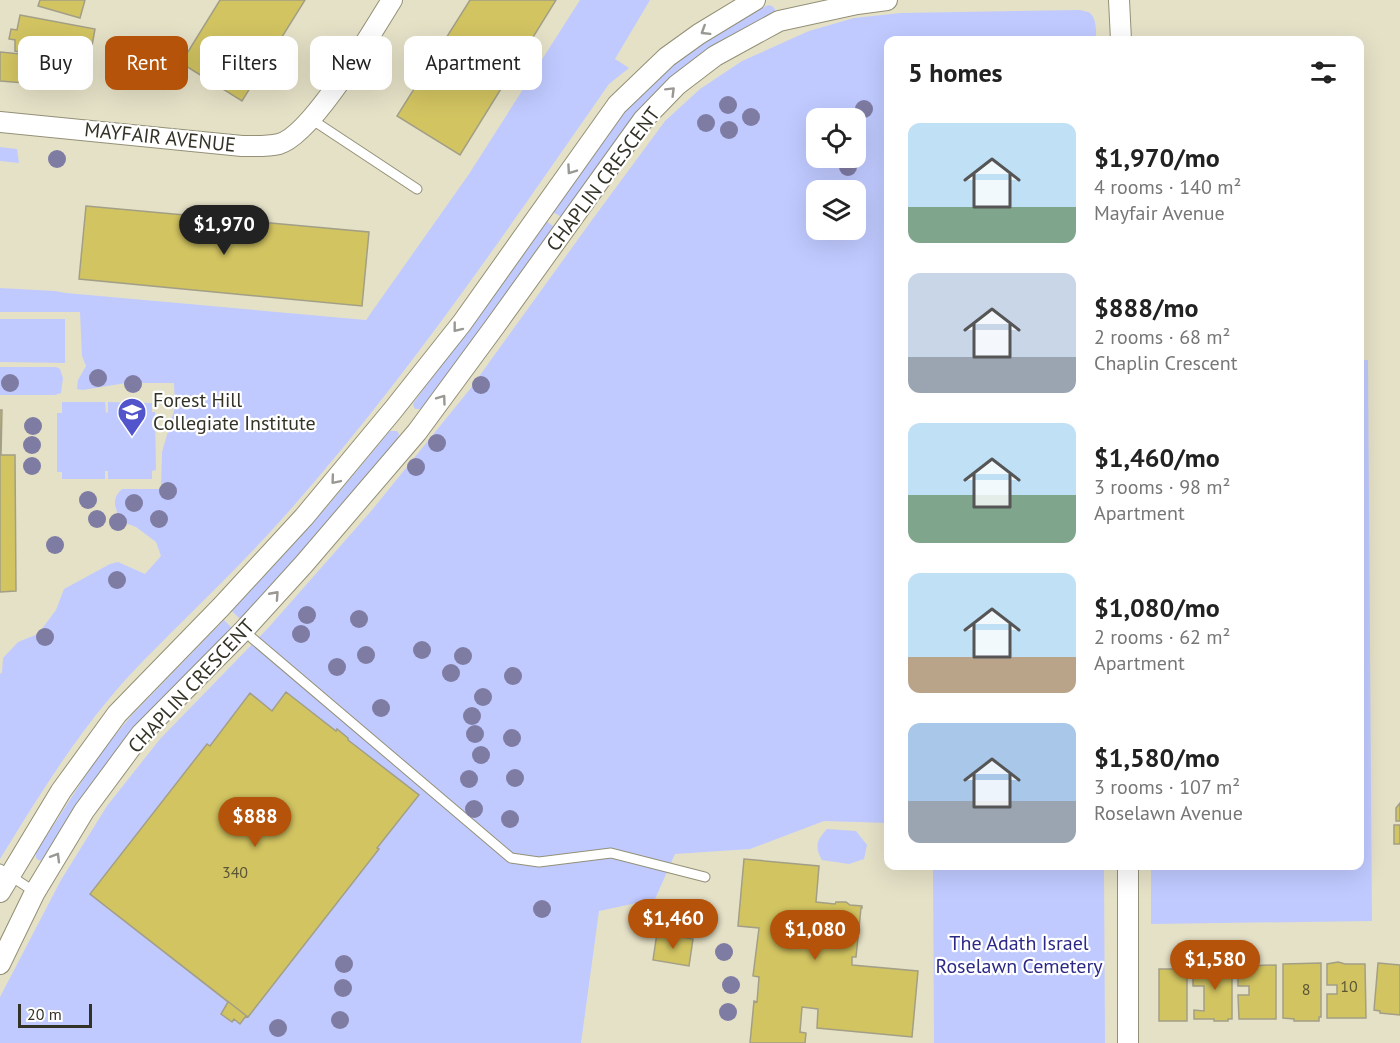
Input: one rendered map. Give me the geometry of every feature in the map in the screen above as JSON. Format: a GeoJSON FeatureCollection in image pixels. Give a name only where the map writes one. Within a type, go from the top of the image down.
{"type":"FeatureCollection","features":[{"type":"Feature","properties":{"kind":"street","name":"MAYFAIR AVENUE"},"geometry":{"type":"LineString","coordinates":[[0,122],[193,141],[259,146],[279,144],[294,136],[311,119],[338,84],[392,0]]}},
{"type":"Feature","properties":{"kind":"street","name":"CHAPLIN CRESCENT"},"geometry":{"type":"LineString","coordinates":[[3,879],[61,791],[117,714],[304,517],[393,410],[462,323],[617,105],[667,57],[699,34],[755,0]]}},
{"type":"Feature","properties":{"kind":"street","name":"CHAPLIN CRESCENT"},"geometry":{"type":"LineString","coordinates":[[0,964],[35,892],[84,811],[141,734],[304,564],[417,432],[643,120],[677,85],[715,56],[779,21],[812,10],[887,0]]}},
{"type":"Feature","properties":{"kind":"street"},"geometry":{"type":"LineString","coordinates":[[1119,0],[1120,36]]}},
{"type":"Feature","properties":{"kind":"street"},"geometry":{"type":"LineString","coordinates":[[393,410],[417,432]]}},
{"type":"Feature","properties":{"kind":"street"},"geometry":{"type":"LineString","coordinates":[[1128,870],[1128,1043]]}},
{"type":"Feature","properties":{"kind":"lane"},"geometry":{"type":"LineString","coordinates":[[311,119],[417,189]]}},
{"type":"Feature","properties":{"kind":"lane"},"geometry":{"type":"LineString","coordinates":[[252,638],[511,858],[539,862],[611,853],[705,877]]}},
{"type":"Feature","properties":{"kind":"lane"},"geometry":{"type":"LineString","coordinates":[[3,879],[35,892]]}},
{"type":"Feature","properties":{"kind":"green space"},"geometry":{"type":"Polygon","coordinates":[[[580,0],[650,0],[615,59],[629,68],[609,84],[411,362],[326,468],[257,547],[117,689],[79,737],[0,859],[0,674],[3,658],[18,642],[38,634],[56,610],[64,589],[118,562],[145,574],[161,556],[156,542],[136,527],[120,521],[115,500],[122,489],[161,489],[162,452],[175,407],[174,383],[126,383],[77,389],[78,380],[86,366],[82,356],[80,312],[0,312],[0,288],[55,291],[366,320],[469,174],[523,90],[542,90],[542,60],[580,0]]]}},
{"type":"Feature","properties":{"kind":"green space"},"geometry":{"type":"Polygon","coordinates":[[[768,5],[775,9],[775,13],[713,48],[563,218],[553,212],[623,113],[655,80],[692,49],[726,26],[768,5]]]}},
{"type":"Feature","properties":{"kind":"green space"},"geometry":{"type":"Polygon","coordinates":[[[1079,10],[1089,12],[1096,26],[1096,36],[884,36],[884,823],[824,821],[750,849],[675,854],[655,899],[599,911],[581,1043],[0,1043],[0,997],[61,880],[107,806],[160,739],[269,627],[372,510],[470,389],[665,121],[700,89],[742,61],[809,31],[854,18],[901,13],[1079,10]]]}},
{"type":"Feature","properties":{"kind":"green space"},"geometry":{"type":"Polygon","coordinates":[[[0,147],[17,149],[19,163],[0,161],[0,147]]]}},
{"type":"Feature","properties":{"kind":"green space"},"geometry":{"type":"Polygon","coordinates":[[[546,221],[556,228],[423,409],[415,409],[414,402],[546,221]]]}},
{"type":"Feature","properties":{"kind":"green space"},"geometry":{"type":"Polygon","coordinates":[[[0,319],[65,319],[65,363],[0,362],[0,319]]]}},
{"type":"Feature","properties":{"kind":"green space","name":"The Adath Israel Roselawn Cemetery"},"geometry":{"type":"Polygon","coordinates":[[[1364,360],[1368,360],[1372,921],[1151,924],[1151,870],[1364,870],[1364,360]]]}},
{"type":"Feature","properties":{"kind":"green space"},"geometry":{"type":"Polygon","coordinates":[[[0,367],[56,367],[60,369],[63,378],[61,393],[55,395],[0,395],[0,367]]]}},
{"type":"Feature","properties":{"kind":"green space"},"geometry":{"type":"Polygon","coordinates":[[[62,402],[105,402],[106,413],[108,402],[152,403],[152,412],[155,412],[156,470],[152,471],[152,479],[108,479],[108,471],[105,471],[105,479],[62,479],[62,472],[57,472],[57,413],[62,413],[62,402]]]}},
{"type":"Feature","properties":{"kind":"green space"},"geometry":{"type":"Polygon","coordinates":[[[390,431],[397,431],[398,439],[242,621],[232,611],[326,508],[390,431]]]}},
{"type":"Feature","properties":{"kind":"green space"},"geometry":{"type":"Polygon","coordinates":[[[224,620],[233,629],[43,861],[38,860],[36,852],[101,752],[132,715],[224,620]]]}},
{"type":"Feature","properties":{"kind":"green space"},"geometry":{"type":"Polygon","coordinates":[[[827,829],[856,831],[867,845],[864,859],[849,864],[822,860],[818,851],[818,843],[827,829]]]}},
{"type":"Feature","properties":{"kind":"green space","name":"The Adath Israel Roselawn Cemetery"},"geometry":{"type":"Polygon","coordinates":[[[933,870],[1104,870],[1105,1043],[934,1043],[933,870]]]}},
{"type":"Feature","properties":{"kind":"building"},"geometry":{"type":"Polygon","coordinates":[[[40,0],[85,0],[80,18],[38,6],[40,0]]]}},
{"type":"Feature","properties":{"kind":"building"},"geometry":{"type":"Polygon","coordinates":[[[220,0],[305,0],[283,36],[200,36],[200,75],[188,67],[188,52],[220,0]]]}},
{"type":"Feature","properties":{"kind":"building"},"geometry":{"type":"Polygon","coordinates":[[[470,0],[556,0],[534,36],[447,36],[470,0]]]}},
{"type":"Feature","properties":{"kind":"building"},"geometry":{"type":"Polygon","coordinates":[[[20,15],[95,29],[93,40],[93,36],[18,36],[18,52],[15,51],[15,40],[9,39],[11,29],[17,30],[20,15]]]}},
{"type":"Feature","properties":{"kind":"building"},"geometry":{"type":"Polygon","coordinates":[[[0,52],[18,54],[18,82],[0,81],[0,52]]]}},
{"type":"Feature","properties":{"kind":"building"},"geometry":{"type":"Polygon","coordinates":[[[224,90],[249,90],[242,101],[224,90]]]}},
{"type":"Feature","properties":{"kind":"building"},"geometry":{"type":"Polygon","coordinates":[[[413,90],[500,90],[460,155],[397,116],[413,90]]]}},
{"type":"Feature","properties":{"kind":"building"},"geometry":{"type":"Polygon","coordinates":[[[86,206],[369,232],[362,306],[79,279],[86,206]]]}},
{"type":"Feature","properties":{"kind":"building"},"geometry":{"type":"Polygon","coordinates":[[[0,410],[2,410],[1,455],[15,455],[16,591],[0,592],[0,410]]]}},
{"type":"Feature","properties":{"kind":"building"},"geometry":{"type":"Polygon","coordinates":[[[286,692],[336,731],[337,729],[419,795],[248,1017],[246,1016],[240,1024],[234,1019],[232,1022],[221,1014],[228,1002],[90,894],[207,744],[210,746],[250,693],[272,711],[286,692]]]}},
{"type":"Feature","properties":{"kind":"building"},"geometry":{"type":"Polygon","coordinates":[[[286,692],[336,731],[337,729],[419,795],[248,1017],[90,894],[207,744],[210,746],[250,693],[272,711],[286,692]]]}},
{"type":"Feature","properties":{"kind":"building"},"geometry":{"type":"Polygon","coordinates":[[[1400,803],[1400,821],[1396,821],[1396,808],[1400,803]]]}},
{"type":"Feature","properties":{"kind":"building"},"geometry":{"type":"Polygon","coordinates":[[[1394,825],[1400,825],[1400,844],[1394,844],[1394,825]]]}},
{"type":"Feature","properties":{"kind":"building"},"geometry":{"type":"Polygon","coordinates":[[[744,859],[819,866],[816,902],[835,904],[846,902],[850,905],[862,906],[856,957],[852,957],[852,965],[918,971],[912,1037],[817,1028],[818,1009],[802,1007],[800,1032],[806,1033],[805,1043],[750,1043],[759,977],[753,976],[759,928],[738,926],[744,859]]]}},
{"type":"Feature","properties":{"kind":"building"},"geometry":{"type":"Polygon","coordinates":[[[657,933],[693,939],[689,966],[653,960],[657,933]]]}},
{"type":"Feature","properties":{"kind":"building"},"geometry":{"type":"Polygon","coordinates":[[[1338,962],[1365,964],[1366,1018],[1327,1018],[1327,994],[1337,994],[1337,985],[1327,985],[1327,964],[1338,962]]]}},
{"type":"Feature","properties":{"kind":"building"},"geometry":{"type":"Polygon","coordinates":[[[1321,963],[1321,1017],[1319,1021],[1294,1021],[1294,1019],[1283,1018],[1283,964],[1321,963]]]}},
{"type":"Feature","properties":{"kind":"building"},"geometry":{"type":"Polygon","coordinates":[[[1378,963],[1400,965],[1400,1015],[1380,1013],[1374,1010],[1378,963]]]}},
{"type":"Feature","properties":{"kind":"building"},"geometry":{"type":"Polygon","coordinates":[[[1193,965],[1232,965],[1232,1019],[1214,1021],[1214,1019],[1194,1019],[1194,1010],[1204,1011],[1204,986],[1193,986],[1193,965]]]}},
{"type":"Feature","properties":{"kind":"building"},"geometry":{"type":"Polygon","coordinates":[[[1276,965],[1276,1019],[1239,1019],[1238,995],[1249,995],[1249,986],[1238,986],[1238,966],[1276,965]]]}},
{"type":"Feature","properties":{"kind":"building"},"geometry":{"type":"Polygon","coordinates":[[[1159,969],[1187,969],[1187,1021],[1159,1021],[1159,969]]]}},
{"type":"Feature","properties":{"kind":"place","name":"Forest Hill Collegiate Institute"},"geometry":{"type":"Point","coordinates":[132,438]}}]}
